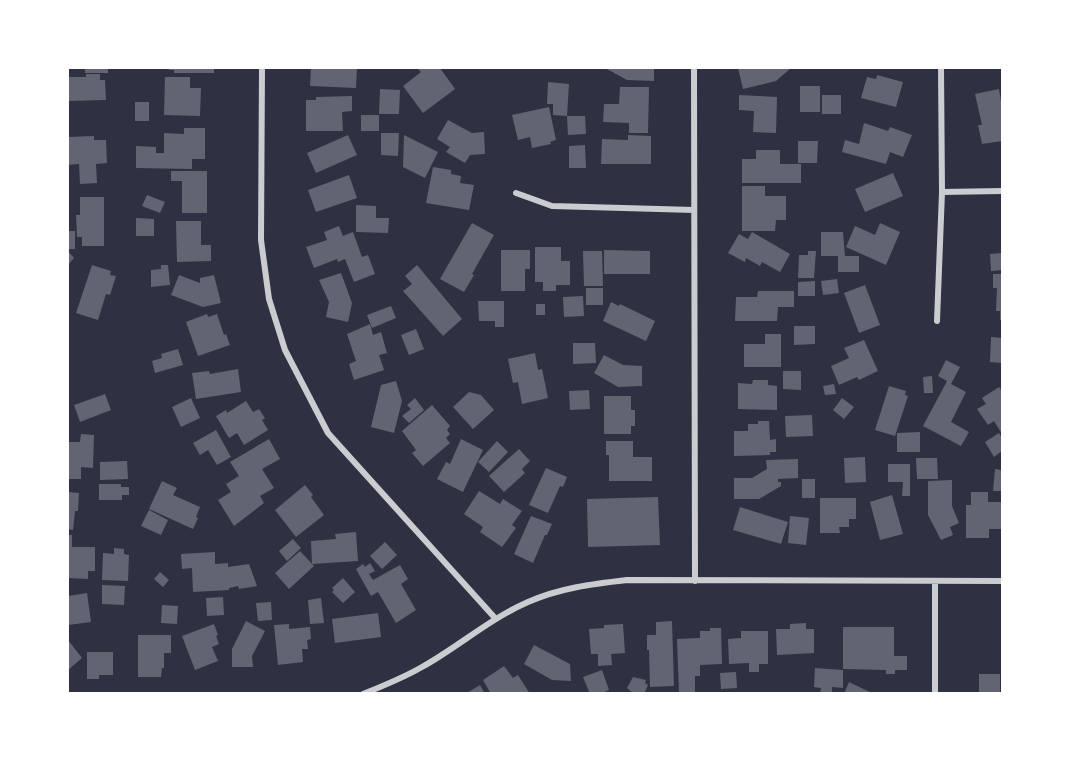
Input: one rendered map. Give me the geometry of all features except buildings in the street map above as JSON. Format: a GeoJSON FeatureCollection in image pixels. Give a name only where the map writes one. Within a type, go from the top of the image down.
{"type":"FeatureCollection","features":[{"type":"Feature","properties":{"kind":"street"},"geometry":{"type":"LineString","coordinates":[[262,68],[261,240],[269,299],[285,350],[328,433],[495,618]]}},
{"type":"Feature","properties":{"kind":"street"},"geometry":{"type":"LineString","coordinates":[[694,68],[695,581]]}},
{"type":"Feature","properties":{"kind":"street"},"geometry":{"type":"LineString","coordinates":[[937,321],[942,192],[941,68]]}},
{"type":"Feature","properties":{"kind":"street"},"geometry":{"type":"LineString","coordinates":[[942,192],[1002,191]]}},
{"type":"Feature","properties":{"kind":"street"},"geometry":{"type":"LineString","coordinates":[[516,193],[552,206],[694,210]]}},
{"type":"Feature","properties":{"kind":"street"},"geometry":{"type":"LineString","coordinates":[[363,693],[421,668],[495,618],[527,602],[585,584],[627,580],[1002,580]]}},
{"type":"Feature","properties":{"kind":"street"},"geometry":{"type":"LineString","coordinates":[[935,581],[935,693]]}}]}
